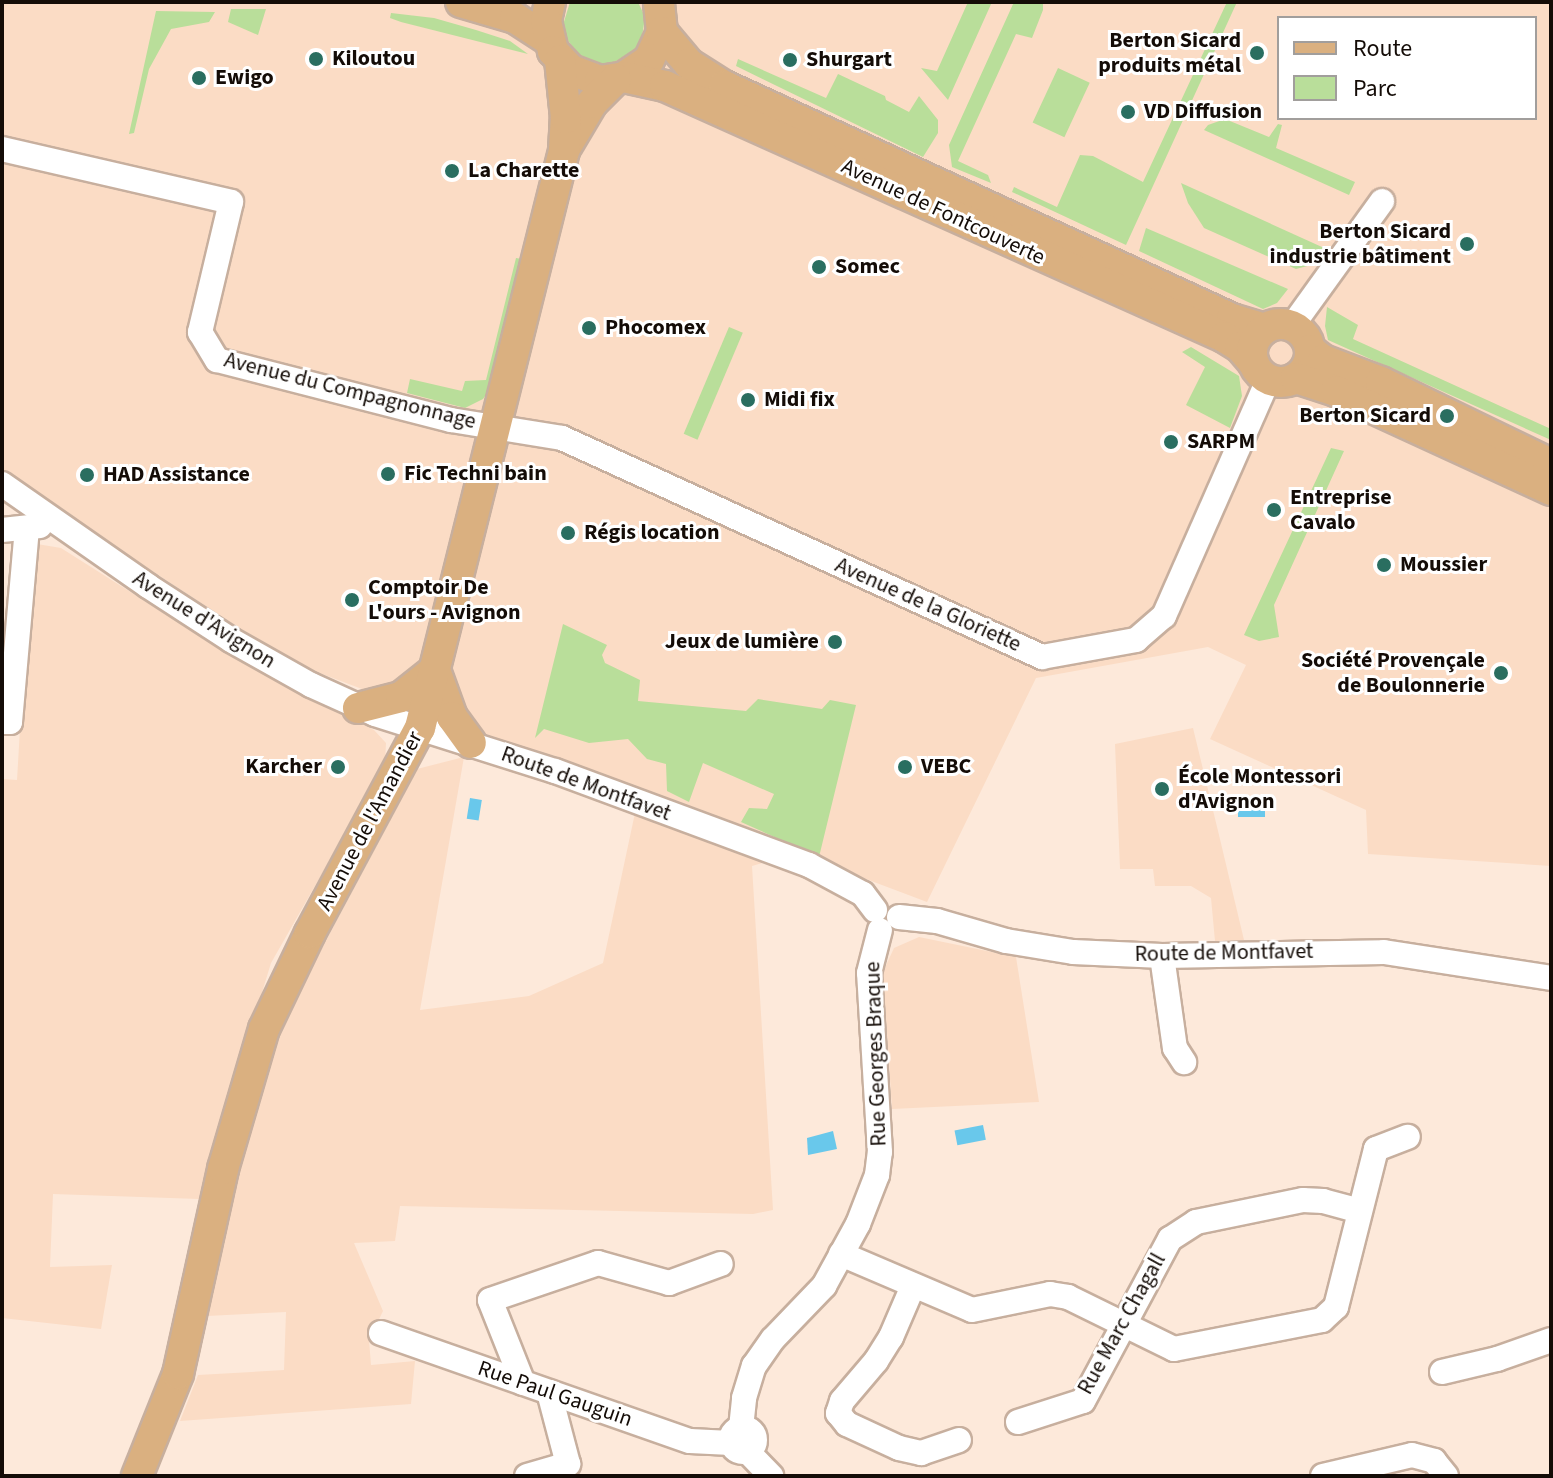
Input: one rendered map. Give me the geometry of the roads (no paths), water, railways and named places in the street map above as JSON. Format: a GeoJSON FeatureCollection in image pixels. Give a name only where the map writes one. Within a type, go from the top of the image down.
{"type":"FeatureCollection","features":[{"type":"Feature","properties":{"kind":"main road","name":"Avenue de Fontcouverte"},"geometry":{"type":"LineString","coordinates":[[461,2],[515,18],[585,77],[620,78],[665,86],[1224,337],[1272,373],[1336,391],[1551,490]]}},
{"type":"Feature","properties":{"kind":"main road","name":"Avenue de l'Amandier"},"geometry":{"type":"LineString","coordinates":[[137,1476],[178,1374],[223,1169],[264,1029],[310,933],[420,728],[498,427],[564,151],[566,118],[546,21],[550,2]]}},
{"type":"Feature","properties":{"kind":"main road"},"geometry":{"type":"LineString","coordinates":[[659,2],[662,32]]}},
{"type":"Feature","properties":{"kind":"main road","name":"Avenue de Fontcouverte"},"geometry":{"type":"LineString","coordinates":[[662,32],[689,64],[724,86],[1232,319],[1289,335],[1323,360],[1381,382],[1551,464]]}},
{"type":"Feature","properties":{"kind":"main road","name":"Avenue de l'Amandier"},"geometry":{"type":"LineString","coordinates":[[564,151],[592,103],[620,78],[649,60],[662,32]]}},
{"type":"Feature","properties":{"kind":"main road"},"geometry":{"type":"LineString","coordinates":[[1289,335],[1307,366],[1272,373],[1253,343],[1289,335]]}},
{"type":"Feature","properties":{"kind":"main road"},"geometry":{"type":"LineString","coordinates":[[358,708],[401,697],[435,670],[452,717],[471,743]]}},
{"type":"Feature","properties":{"kind":"street","name":"Avenue du Compagnonnage"},"geometry":{"type":"LineString","coordinates":[[2,149],[231,202],[200,332],[217,360],[451,420],[498,427]]}},
{"type":"Feature","properties":{"kind":"street"},"geometry":{"type":"LineString","coordinates":[[1289,335],[1382,201]]}},
{"type":"Feature","properties":{"kind":"street","name":"Avenue de la Gloriette"},"geometry":{"type":"LineString","coordinates":[[498,427],[562,438],[1042,657],[1136,640],[1164,616],[1272,373]]}},
{"type":"Feature","properties":{"kind":"street","name":"Avenue d'Avignon"},"geometry":{"type":"LineString","coordinates":[[2,484],[231,640],[358,708],[420,728]]}},
{"type":"Feature","properties":{"kind":"street"},"geometry":{"type":"LineString","coordinates":[[2,530],[27,529],[58,522]]}},
{"type":"Feature","properties":{"kind":"street"},"geometry":{"type":"LineString","coordinates":[[2,722],[10,722],[27,529]]}},
{"type":"Feature","properties":{"kind":"street","name":"Route de Montfavet"},"geometry":{"type":"LineString","coordinates":[[420,728],[471,743],[809,865],[863,894],[885,919],[937,921],[1039,948],[1162,956],[1384,952],[1551,978]]}},
{"type":"Feature","properties":{"kind":"street","name":"Rue Georges Braque"},"geometry":{"type":"LineString","coordinates":[[740,1441],[744,1398],[754,1366],[773,1339],[824,1286],[871,1192],[880,1152],[869,973],[885,919]]}},
{"type":"Feature","properties":{"kind":"street"},"geometry":{"type":"LineString","coordinates":[[1162,956],[1175,1048],[1184,1062]]}},
{"type":"Feature","properties":{"kind":"street"},"geometry":{"type":"LineString","coordinates":[[841,1254],[972,1310],[1050,1294],[1068,1297],[1174,1349],[1322,1320],[1336,1307],[1376,1149],[1408,1137]]}},
{"type":"Feature","properties":{"kind":"street","name":"Rue Marc Chagall"},"geometry":{"type":"LineString","coordinates":[[1018,1422],[1083,1401],[1170,1239],[1196,1222],[1303,1200],[1323,1201],[1360,1211]]}},
{"type":"Feature","properties":{"kind":"street"},"geometry":{"type":"LineString","coordinates":[[523,1383],[490,1300],[598,1263],[669,1283],[721,1264]]}},
{"type":"Feature","properties":{"kind":"street"},"geometry":{"type":"LineString","coordinates":[[913,1286],[876,1361],[842,1401],[838,1413],[847,1424],[899,1448],[921,1453],[959,1440]]}},
{"type":"Feature","properties":{"kind":"street","name":"Rue Paul Gauguin"},"geometry":{"type":"LineString","coordinates":[[381,1333],[690,1441],[740,1441]]}},
{"type":"Feature","properties":{"kind":"street"},"geometry":{"type":"LineString","coordinates":[[1442,1372],[1497,1359],[1551,1340]]}},
{"type":"Feature","properties":{"kind":"street"},"geometry":{"type":"LineString","coordinates":[[527,1476],[568,1464],[549,1392]]}},
{"type":"Feature","properties":{"kind":"street"},"geometry":{"type":"LineString","coordinates":[[740,1441],[771,1476]]}},
{"type":"Feature","properties":{"kind":"street"},"geometry":{"type":"LineString","coordinates":[[1323,1476],[1412,1455],[1434,1461],[1446,1476]]}},
{"type":"Feature","properties":{"kind":"water"},"geometry":{"type":"Polygon","coordinates":[[[470,798],[482,800],[479,821],[467,819],[470,798]]]}},
{"type":"Feature","properties":{"kind":"water"},"geometry":{"type":"Polygon","coordinates":[[[1238,804],[1265,804],[1265,817],[1238,817],[1238,804]]]}},
{"type":"Feature","properties":{"kind":"water"},"geometry":{"type":"Polygon","coordinates":[[[983,1125],[986,1140],[957,1145],[955,1131],[983,1125]]]}},
{"type":"Feature","properties":{"kind":"water"},"geometry":{"type":"Polygon","coordinates":[[[833,1131],[837,1149],[808,1155],[807,1138],[833,1131]]]}},
{"type":"Feature","properties":{"kind":"place","name":"Berton Sicard produits métal"},"geometry":{"type":"Point","coordinates":[1257,53]}},
{"type":"Feature","properties":{"kind":"place","name":"Kiloutou"},"geometry":{"type":"Point","coordinates":[316,59]}},
{"type":"Feature","properties":{"kind":"place","name":"Shurgart"},"geometry":{"type":"Point","coordinates":[790,60]}},
{"type":"Feature","properties":{"kind":"place","name":"Ewigo"},"geometry":{"type":"Point","coordinates":[199,78]}},
{"type":"Feature","properties":{"kind":"place","name":"VD Diffusion"},"geometry":{"type":"Point","coordinates":[1128,112]}},
{"type":"Feature","properties":{"kind":"place","name":"La Charette"},"geometry":{"type":"Point","coordinates":[452,171]}},
{"type":"Feature","properties":{"kind":"place","name":"Berton Sicard industrie bâtiment"},"geometry":{"type":"Point","coordinates":[1467,244]}},
{"type":"Feature","properties":{"kind":"place","name":"Somec"},"geometry":{"type":"Point","coordinates":[819,267]}},
{"type":"Feature","properties":{"kind":"place","name":"Phocomex"},"geometry":{"type":"Point","coordinates":[589,328]}},
{"type":"Feature","properties":{"kind":"place","name":"Midi fix"},"geometry":{"type":"Point","coordinates":[748,400]}},
{"type":"Feature","properties":{"kind":"place","name":"Berton Sicard"},"geometry":{"type":"Point","coordinates":[1447,416]}},
{"type":"Feature","properties":{"kind":"place","name":"SARPM"},"geometry":{"type":"Point","coordinates":[1171,442]}},
{"type":"Feature","properties":{"kind":"place","name":"Fic Techni bain"},"geometry":{"type":"Point","coordinates":[388,474]}},
{"type":"Feature","properties":{"kind":"place","name":"HAD Assistance"},"geometry":{"type":"Point","coordinates":[87,475]}},
{"type":"Feature","properties":{"kind":"place","name":"Entreprise Cavalo"},"geometry":{"type":"Point","coordinates":[1274,510]}},
{"type":"Feature","properties":{"kind":"place","name":"Régis location"},"geometry":{"type":"Point","coordinates":[568,533]}},
{"type":"Feature","properties":{"kind":"place","name":"Moussier"},"geometry":{"type":"Point","coordinates":[1384,565]}},
{"type":"Feature","properties":{"kind":"place","name":"Comptoir De L'ours - Avignon"},"geometry":{"type":"Point","coordinates":[352,600]}},
{"type":"Feature","properties":{"kind":"place","name":"Jeux de lumière"},"geometry":{"type":"Point","coordinates":[835,642]}},
{"type":"Feature","properties":{"kind":"place","name":"Société Provençale de Boulonnerie"},"geometry":{"type":"Point","coordinates":[1501,673]}},
{"type":"Feature","properties":{"kind":"place","name":"Karcher"},"geometry":{"type":"Point","coordinates":[338,767]}},
{"type":"Feature","properties":{"kind":"place","name":"VEBC"},"geometry":{"type":"Point","coordinates":[905,767]}},
{"type":"Feature","properties":{"kind":"place","name":"École Montessori d'Avignon"},"geometry":{"type":"Point","coordinates":[1162,789]}}]}
